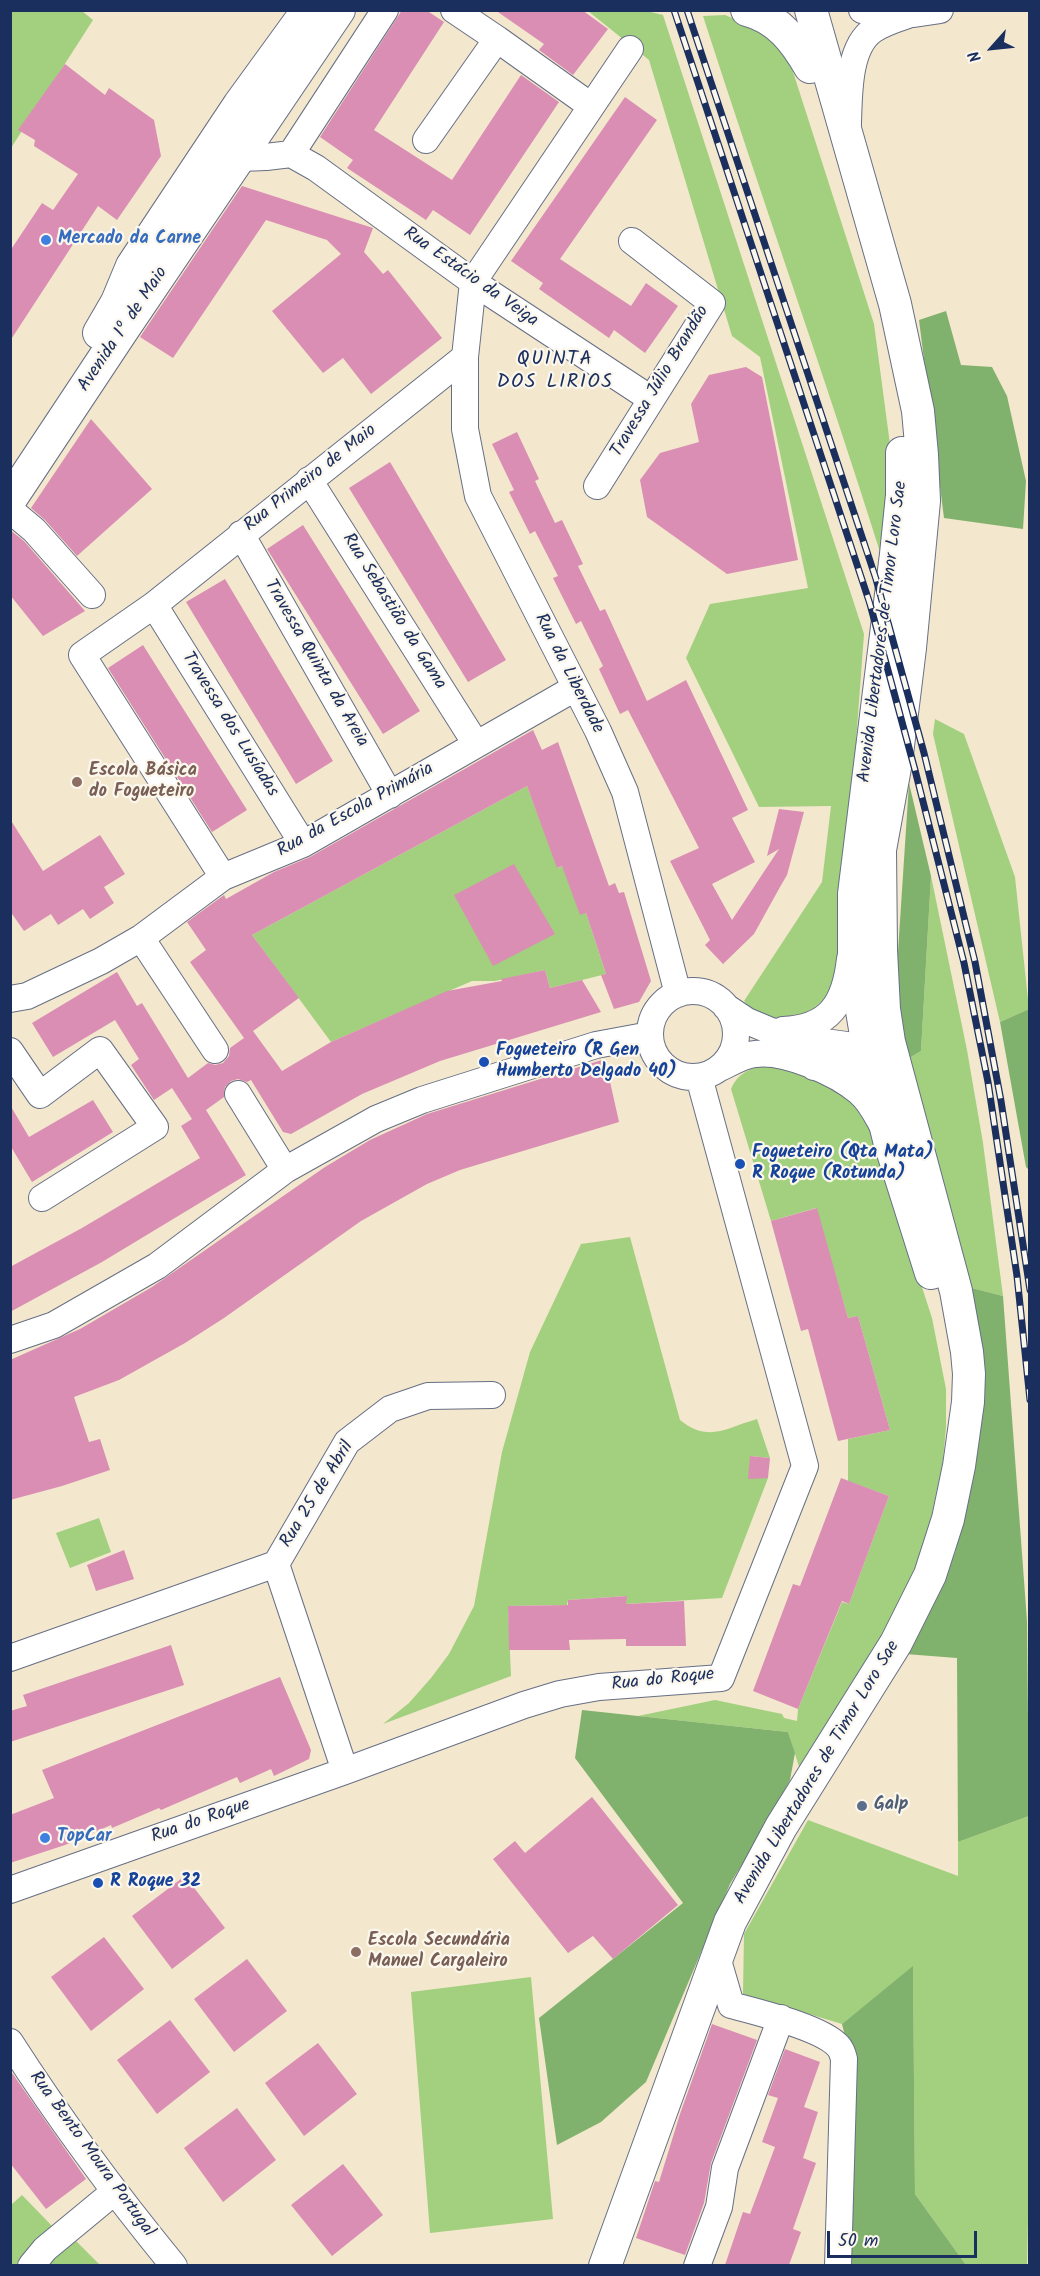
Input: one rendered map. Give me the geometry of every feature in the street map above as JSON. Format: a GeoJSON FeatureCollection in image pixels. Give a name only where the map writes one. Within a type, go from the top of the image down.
{"type":"FeatureCollection","features":[{"type":"Feature","properties":{"kind":"main road"},"geometry":{"type":"LineString","coordinates":[[278,51],[297,10]]}},
{"type":"Feature","properties":{"kind":"main road","name":"Avenida 1º de Maio"},"geometry":{"type":"LineString","coordinates":[[10,469],[77,369],[117,302],[132,266],[239,105],[308,10]]}},
{"type":"Feature","properties":{"kind":"main road","name":"Avenida 1º de Maio"},"geometry":{"type":"LineString","coordinates":[[10,500],[339,10]]}},
{"type":"Feature","properties":{"kind":"main road"},"geometry":{"type":"LineString","coordinates":[[747,10],[757,13],[784,30],[794,40],[810,67]]}},
{"type":"Feature","properties":{"kind":"main road","name":"Avenida Libertadores de Timor Loro Sae"},"geometry":{"type":"LineString","coordinates":[[794,10],[888,345],[901,420],[902,495],[874,743],[866,788],[854,894],[854,963],[867,1050],[890,1140],[949,1341],[957,1409],[955,1484]]}},
{"type":"Feature","properties":{"kind":"main road","name":"Avenida Libertadores de Timor Loro Sae"},"geometry":{"type":"LineString","coordinates":[[604,2265],[729,1922],[782,1827],[871,1685],[918,1602],[930,1575],[940,1548],[964,1434],[969,1374],[963,1324],[889,1042],[881,950],[880,850],[896,762],[924,501],[918,411],[908,357],[881,251],[811,10]]}},
{"type":"Feature","properties":{"kind":"street"},"geometry":{"type":"LineString","coordinates":[[241,158],[266,158],[291,154],[385,10]]}},
{"type":"Feature","properties":{"kind":"street"},"geometry":{"type":"LineString","coordinates":[[454,10],[591,106]]}},
{"type":"Feature","properties":{"kind":"street"},"geometry":{"type":"LineString","coordinates":[[862,10],[873,15],[908,15],[940,10]]}},
{"type":"Feature","properties":{"kind":"street"},"geometry":{"type":"LineString","coordinates":[[847,134],[852,71],[859,46],[872,31],[908,15]]}},
{"type":"Feature","properties":{"kind":"street"},"geometry":{"type":"LineString","coordinates":[[426,140],[497,39]]}},
{"type":"Feature","properties":{"kind":"street"},"geometry":{"type":"LineString","coordinates":[[465,357],[472,282],[630,49]]}},
{"type":"Feature","properties":{"kind":"street","name":"Rua Estácio da Veiga"},"geometry":{"type":"LineString","coordinates":[[291,154],[316,168],[472,282],[651,399]]}},
{"type":"Feature","properties":{"kind":"street","name":"Travessa Júlio Brandão"},"geometry":{"type":"LineString","coordinates":[[597,486],[712,303],[632,240]]}},
{"type":"Feature","properties":{"kind":"street"},"geometry":{"type":"LineString","coordinates":[[10,505],[28,499],[120,361],[120,334]]}},
{"type":"Feature","properties":{"kind":"street","name":"Rua Primeiro de Maio"},"geometry":{"type":"LineString","coordinates":[[223,877],[82,655],[154,605],[465,357]]}},
{"type":"Feature","properties":{"kind":"street","name":"Rua da Liberdade"},"geometry":{"type":"LineString","coordinates":[[465,357],[465,429],[478,496],[574,688],[598,731],[625,792],[678,994]]}},
{"type":"Feature","properties":{"kind":"street","name":"Rua Sebastião da Gama"},"geometry":{"type":"LineString","coordinates":[[309,480],[476,744]]}},
{"type":"Feature","properties":{"kind":"street"},"geometry":{"type":"LineString","coordinates":[[10,510],[34,530],[92,595]]}},
{"type":"Feature","properties":{"kind":"street","name":"Travessa Quinta da Areia"},"geometry":{"type":"LineString","coordinates":[[241,534],[390,795]]}},
{"type":"Feature","properties":{"kind":"street","name":"Travessa dos Lusíadas"},"geometry":{"type":"LineString","coordinates":[[154,605],[303,844]]}},
{"type":"Feature","properties":{"kind":"street","name":"Rua da Escola Primária"},"geometry":{"type":"LineString","coordinates":[[10,999],[27,996],[101,961],[141,938],[223,877],[303,844],[574,688]]}},
{"type":"Feature","properties":{"kind":"street","name":"Avenida Libertadores de Timor Loro Sae"},"geometry":{"type":"LineString","coordinates":[[880,850],[869,918],[877,1022],[876,1036],[867,1050],[879,1063],[914,1174],[941,1236]]}},
{"type":"Feature","properties":{"kind":"street"},"geometry":{"type":"LineString","coordinates":[[771,1031],[802,1029],[817,1023],[838,1005],[848,978],[854,926]]}},
{"type":"Feature","properties":{"kind":"street"},"geometry":{"type":"LineString","coordinates":[[141,938],[216,1050]]}},
{"type":"Feature","properties":{"kind":"street"},"geometry":{"type":"LineString","coordinates":[[814,1067],[840,1067],[855,1062],[867,1050],[847,1043],[810,1040],[771,1031],[747,1021],[714,997],[701,992],[678,994],[661,1005],[653,1017],[651,1045],[657,1058],[667,1069],[680,1076],[709,1072],[753,1054],[782,1055],[814,1067],[860,1093],[873,1110],[890,1140]]}},
{"type":"Feature","properties":{"kind":"street"},"geometry":{"type":"LineString","coordinates":[[709,1072],[729,1058],[734,1045],[736,1032],[733,1018],[726,1007]]}},
{"type":"Feature","properties":{"kind":"street"},"geometry":{"type":"LineString","coordinates":[[10,1340],[54,1325],[157,1266],[285,1170],[376,1119],[422,1100],[596,1045],[650,1035]]}},
{"type":"Feature","properties":{"kind":"street"},"geometry":{"type":"LineString","coordinates":[[10,1051],[40,1095],[100,1050],[155,1127],[42,1198]]}},
{"type":"Feature","properties":{"kind":"street","name":"Rua do Roque"},"geometry":{"type":"LineString","coordinates":[[10,1890],[560,1694],[599,1687],[721,1678],[805,1466],[709,1072]]}},
{"type":"Feature","properties":{"kind":"street"},"geometry":{"type":"LineString","coordinates":[[238,1094],[285,1170]]}},
{"type":"Feature","properties":{"kind":"street","name":"Rua 25 de Abril"},"geometry":{"type":"LineString","coordinates":[[10,1658],[276,1564],[347,1442],[390,1410],[428,1396],[492,1395]]}},
{"type":"Feature","properties":{"kind":"street"},"geometry":{"type":"LineString","coordinates":[[276,1564],[345,1772]]}},
{"type":"Feature","properties":{"kind":"street"},"geometry":{"type":"LineString","coordinates":[[717,1957],[731,2005],[781,2018],[827,2038],[839,2046],[844,2059],[838,2265]]}},
{"type":"Feature","properties":{"kind":"street"},"geometry":{"type":"LineString","coordinates":[[697,2265],[719,2207],[725,2168],[781,2018]]}},
{"type":"Feature","properties":{"kind":"street","name":"Rua Bento Moura Portugal"},"geometry":{"type":"LineString","coordinates":[[10,2042],[114,2192],[174,2265]]}},
{"type":"Feature","properties":{"kind":"street"},"geometry":{"type":"LineString","coordinates":[[32,2265],[45,2249],[114,2192]]}},
{"type":"Feature","properties":{"kind":"green space"},"geometry":{"type":"Polygon","coordinates":[[[11,11],[82,11],[93,20],[11,148],[11,11]]]}},
{"type":"Feature","properties":{"kind":"green space"},"geometry":{"type":"Polygon","coordinates":[[[588,11],[647,11],[663,15],[864,634],[839,971],[827,997],[809,1012],[780,1020],[755,1014],[744,1001],[822,882],[831,806],[759,807],[686,658],[710,604],[808,588],[760,357],[732,336],[649,60],[588,11]]]}},
{"type":"Feature","properties":{"kind":"green space"},"geometry":{"type":"Polygon","coordinates":[[[725,15],[765,32],[786,50],[874,324],[891,452],[881,555],[703,16],[725,15]]]}},
{"type":"Feature","properties":{"kind":"green space"},"geometry":{"type":"Polygon","coordinates":[[[946,311],[961,365],[992,367],[1007,396],[1026,481],[1023,529],[944,518],[919,320],[946,311]]]}},
{"type":"Feature","properties":{"kind":"green space"},"geometry":{"type":"Polygon","coordinates":[[[935,719],[964,734],[1015,877],[1029,1009],[1000,1022],[933,734],[935,719]]]}},
{"type":"Feature","properties":{"kind":"green space"},"geometry":{"type":"Polygon","coordinates":[[[909,783],[931,876],[921,1051],[906,1060],[894,1013],[909,783]]]}},
{"type":"Feature","properties":{"kind":"green space"},"geometry":{"type":"Polygon","coordinates":[[[527,786],[558,868],[562,866],[586,913],[606,974],[550,988],[545,970],[495,981],[472,981],[331,1042],[252,935],[527,786]]]}},
{"type":"Feature","properties":{"kind":"green space"},"geometry":{"type":"Polygon","coordinates":[[[931,876],[967,1050],[983,1143],[1003,1296],[964,1286],[906,1060],[921,1051],[931,876]]]}},
{"type":"Feature","properties":{"kind":"green space"},"geometry":{"type":"Polygon","coordinates":[[[1029,1009],[1029,1170],[1026,1167],[1000,1022],[1029,1009]]]}},
{"type":"Feature","properties":{"kind":"green space"},"geometry":{"type":"Polygon","coordinates":[[[765,1065],[792,1069],[819,1080],[843,1094],[865,1112],[932,1318],[946,1389],[943,1461],[927,1537],[912,1583],[888,1630],[802,1776],[788,1732],[638,1716],[715,1700],[782,1714],[784,1718],[797,1721],[798,1709],[842,1602],[849,1604],[889,1496],[848,1481],[848,1439],[890,1430],[858,1316],[848,1318],[816,1208],[771,1221],[731,1089],[745,1072],[765,1065]]]}},
{"type":"Feature","properties":{"kind":"green space"},"geometry":{"type":"Polygon","coordinates":[[[630,1237],[680,1420],[699,1431],[717,1432],[757,1419],[770,1458],[750,1456],[768,1478],[722,1598],[626,1604],[626,1596],[568,1600],[567,1605],[508,1606],[511,1676],[383,1724],[409,1703],[431,1678],[449,1654],[474,1606],[502,1452],[530,1352],[581,1244],[630,1237]]]}},
{"type":"Feature","properties":{"kind":"green space"},"geometry":{"type":"Polygon","coordinates":[[[964,1286],[1003,1296],[1027,1621],[1029,1816],[958,1842],[957,1658],[905,1654],[955,1553],[968,1472],[964,1286]]]}},
{"type":"Feature","properties":{"kind":"green space"},"geometry":{"type":"Polygon","coordinates":[[[99,1518],[111,1552],[70,1568],[56,1533],[99,1518]]]}},
{"type":"Feature","properties":{"kind":"green space"},"geometry":{"type":"Polygon","coordinates":[[[582,1710],[788,1732],[795,1753],[790,1780],[765,1827],[730,1884],[646,2082],[601,2122],[557,2145],[539,2018],[683,1903],[575,1758],[582,1710]]]}},
{"type":"Feature","properties":{"kind":"green space"},"geometry":{"type":"Polygon","coordinates":[[[1029,1816],[1030,2127],[1027,2265],[966,2265],[915,2194],[913,1967],[842,2024],[743,1994],[744,1934],[808,1820],[958,1876],[958,1842],[1029,1816]]]}},
{"type":"Feature","properties":{"kind":"green space"},"geometry":{"type":"Polygon","coordinates":[[[913,1966],[915,2194],[966,2265],[847,2265],[850,2056],[842,2024],[913,1966]]]}},
{"type":"Feature","properties":{"kind":"green space"},"geometry":{"type":"Polygon","coordinates":[[[531,1977],[553,2219],[430,2233],[411,1992],[531,1977]]]}},
{"type":"Feature","properties":{"kind":"green space"},"geometry":{"type":"Polygon","coordinates":[[[22,2195],[52,2226],[18,2265],[11,2266],[11,2205],[22,2195]]]}},
{"type":"Feature","properties":{"kind":"green space"},"geometry":{"type":"Polygon","coordinates":[[[76,2241],[100,2265],[45,2266],[54,2255],[76,2241]]]}},
{"type":"Feature","properties":{"kind":"building"},"geometry":{"type":"Polygon","coordinates":[[[402,10],[426,10],[444,22],[374,130],[452,180],[521,75],[559,102],[470,235],[433,210],[426,220],[347,168],[353,160],[320,137],[402,10]]]}},
{"type":"Feature","properties":{"kind":"building"},"geometry":{"type":"Polygon","coordinates":[[[495,10],[582,10],[608,29],[573,75],[539,50],[544,44],[495,10]]]}},
{"type":"Feature","properties":{"kind":"building"},"geometry":{"type":"Polygon","coordinates":[[[65,64],[105,95],[109,88],[154,120],[161,156],[117,220],[98,206],[10,341],[10,251],[42,203],[53,210],[78,174],[34,146],[35,140],[18,130],[65,64]]]}},
{"type":"Feature","properties":{"kind":"building"},"geometry":{"type":"Polygon","coordinates":[[[625,97],[657,120],[560,259],[631,306],[646,283],[678,306],[645,353],[614,330],[609,338],[539,289],[543,283],[511,261],[625,97]]]}},
{"type":"Feature","properties":{"kind":"building"},"geometry":{"type":"Polygon","coordinates":[[[242,186],[373,228],[364,252],[383,274],[388,270],[442,338],[371,394],[343,358],[323,373],[272,311],[341,254],[327,240],[266,220],[173,358],[140,337],[242,186]]]}},
{"type":"Feature","properties":{"kind":"building"},"geometry":{"type":"Polygon","coordinates":[[[746,367],[762,377],[798,560],[727,574],[647,517],[640,480],[660,453],[699,442],[691,404],[709,375],[746,367]]]}},
{"type":"Feature","properties":{"kind":"building"},"geometry":{"type":"Polygon","coordinates":[[[91,419],[152,489],[77,556],[45,520],[31,508],[91,419]]]}},
{"type":"Feature","properties":{"kind":"building"},"geometry":{"type":"Polygon","coordinates":[[[517,432],[539,479],[535,481],[555,523],[562,520],[583,564],[578,566],[600,611],[605,609],[647,701],[686,680],[748,810],[732,818],[755,862],[712,884],[732,920],[779,849],[767,856],[779,809],[804,812],[787,875],[754,934],[723,964],[705,945],[710,940],[670,861],[699,848],[628,710],[620,714],[599,669],[603,666],[581,621],[576,624],[553,578],[558,576],[535,531],[530,534],[509,492],[514,490],[492,444],[517,432]]]}},
{"type":"Feature","properties":{"kind":"building"},"geometry":{"type":"Polygon","coordinates":[[[390,462],[506,660],[468,682],[349,488],[390,462]]]}},
{"type":"Feature","properties":{"kind":"building"},"geometry":{"type":"Polygon","coordinates":[[[303,525],[420,711],[383,734],[267,549],[303,525]]]}},
{"type":"Feature","properties":{"kind":"building"},"geometry":{"type":"Polygon","coordinates":[[[10,530],[24,541],[85,611],[43,636],[10,595],[10,530]]]}},
{"type":"Feature","properties":{"kind":"building"},"geometry":{"type":"Polygon","coordinates":[[[225,579],[333,761],[296,784],[186,602],[225,579]]]}},
{"type":"Feature","properties":{"kind":"building"},"geometry":{"type":"Polygon","coordinates":[[[143,645],[247,810],[212,832],[108,668],[143,645]]]}},
{"type":"Feature","properties":{"kind":"building"},"geometry":{"type":"Polygon","coordinates":[[[533,730],[542,750],[558,742],[609,886],[615,883],[619,893],[624,892],[651,981],[639,1002],[614,1009],[601,975],[606,974],[586,913],[580,915],[562,866],[557,868],[527,786],[252,935],[299,998],[253,1031],[282,1071],[331,1042],[447,991],[545,970],[550,988],[582,980],[601,1012],[440,1061],[362,1094],[291,1134],[283,1132],[251,1080],[231,1081],[225,1087],[224,1097],[206,1110],[246,1175],[102,1262],[10,1312],[10,1267],[82,1228],[200,1158],[181,1126],[192,1119],[172,1088],[154,1100],[131,1065],[139,1059],[115,1020],[53,1057],[32,1023],[117,972],[137,1006],[142,1003],[188,1078],[208,1063],[215,1065],[223,1063],[229,1056],[230,1048],[244,1038],[190,962],[206,950],[187,922],[224,895],[226,899],[274,872],[310,857],[533,730]]]}},
{"type":"Feature","properties":{"kind":"building"},"geometry":{"type":"Polygon","coordinates":[[[10,819],[43,871],[100,835],[125,874],[104,887],[114,903],[90,919],[83,909],[58,925],[51,914],[24,931],[10,911],[10,819]]]}},
{"type":"Feature","properties":{"kind":"building"},"geometry":{"type":"Polygon","coordinates":[[[514,864],[555,934],[493,966],[454,895],[514,864]]]}},
{"type":"Feature","properties":{"kind":"building"},"geometry":{"type":"Polygon","coordinates":[[[605,1059],[619,1122],[460,1170],[427,1184],[361,1221],[185,1343],[119,1380],[74,1397],[89,1442],[100,1439],[110,1470],[10,1500],[10,1360],[80,1329],[152,1287],[325,1167],[370,1140],[427,1114],[605,1059]]]}},
{"type":"Feature","properties":{"kind":"building"},"geometry":{"type":"Polygon","coordinates":[[[93,1100],[113,1132],[32,1182],[10,1145],[10,1105],[29,1137],[93,1100]]]}},
{"type":"Feature","properties":{"kind":"building"},"geometry":{"type":"Polygon","coordinates":[[[817,1208],[848,1318],[858,1316],[890,1430],[838,1441],[808,1329],[801,1331],[771,1221],[817,1208]]]}},
{"type":"Feature","properties":{"kind":"building"},"geometry":{"type":"Polygon","coordinates":[[[750,1456],[770,1458],[768,1478],[748,1479],[750,1456]]]}},
{"type":"Feature","properties":{"kind":"building"},"geometry":{"type":"Polygon","coordinates":[[[841,1478],[889,1496],[849,1604],[842,1601],[798,1709],[753,1691],[793,1584],[800,1586],[841,1478]]]}},
{"type":"Feature","properties":{"kind":"building"},"geometry":{"type":"Polygon","coordinates":[[[124,1550],[134,1579],[96,1591],[87,1565],[124,1550]]]}},
{"type":"Feature","properties":{"kind":"building"},"geometry":{"type":"Polygon","coordinates":[[[627,1596],[626,1604],[684,1601],[686,1646],[626,1646],[626,1639],[569,1640],[570,1650],[509,1650],[508,1606],[568,1605],[568,1600],[627,1596]]]}},
{"type":"Feature","properties":{"kind":"building"},"geometry":{"type":"Polygon","coordinates":[[[171,1645],[184,1685],[10,1742],[10,1711],[27,1706],[23,1695],[171,1645]]]}},
{"type":"Feature","properties":{"kind":"building"},"geometry":{"type":"Polygon","coordinates":[[[280,1677],[311,1750],[309,1759],[274,1776],[271,1769],[240,1783],[237,1777],[161,1810],[159,1808],[112,1828],[111,1825],[65,1845],[10,1863],[10,1815],[54,1798],[42,1770],[280,1677]]]}},
{"type":"Feature","properties":{"kind":"building"},"geometry":{"type":"Polygon","coordinates":[[[592,1797],[678,1905],[613,1959],[593,1936],[568,1953],[493,1859],[515,1841],[525,1853],[592,1797]]]}},
{"type":"Feature","properties":{"kind":"building"},"geometry":{"type":"Polygon","coordinates":[[[185,1876],[225,1928],[172,1969],[132,1916],[185,1876]]]}},
{"type":"Feature","properties":{"kind":"building"},"geometry":{"type":"Polygon","coordinates":[[[104,1937],[144,1989],[91,2031],[51,1977],[104,1937]]]}},
{"type":"Feature","properties":{"kind":"building"},"geometry":{"type":"Polygon","coordinates":[[[247,1959],[287,2011],[234,2052],[194,1999],[247,1959]]]}},
{"type":"Feature","properties":{"kind":"building"},"geometry":{"type":"Polygon","coordinates":[[[170,2020],[210,2072],[157,2114],[117,2060],[170,2020]]]}},
{"type":"Feature","properties":{"kind":"building"},"geometry":{"type":"Polygon","coordinates":[[[712,2024],[757,2040],[711,2163],[704,2203],[685,2255],[636,2238],[655,2181],[659,2182],[712,2024]]]}},
{"type":"Feature","properties":{"kind":"building"},"geometry":{"type":"Polygon","coordinates":[[[318,2043],[357,2094],[304,2136],[265,2083],[318,2043]]]}},
{"type":"Feature","properties":{"kind":"building"},"geometry":{"type":"Polygon","coordinates":[[[785,2049],[820,2062],[804,2107],[818,2112],[803,2158],[816,2163],[793,2229],[801,2232],[789,2265],[725,2265],[743,2212],[750,2214],[775,2147],[762,2142],[778,2098],[768,2095],[785,2049]]]}},
{"type":"Feature","properties":{"kind":"building"},"geometry":{"type":"Polygon","coordinates":[[[10,2070],[86,2179],[46,2209],[10,2163],[10,2070]]]}},
{"type":"Feature","properties":{"kind":"building"},"geometry":{"type":"Polygon","coordinates":[[[237,2108],[276,2160],[223,2202],[184,2148],[237,2108]]]}},
{"type":"Feature","properties":{"kind":"building"},"geometry":{"type":"Polygon","coordinates":[[[343,2164],[383,2215],[332,2256],[291,2205],[343,2164]]]}},
{"type":"Feature","properties":{"kind":"railway"},"geometry":{"type":"LineString","coordinates":[[674,10],[870,604],[915,770],[964,963],[988,1082],[1017,1276],[1030,1400]]}},
{"type":"Feature","properties":{"kind":"railway"},"geometry":{"type":"LineString","coordinates":[[687,10],[876,579],[924,753],[975,962],[1001,1101],[1030,1290]]}},
{"type":"Feature","properties":{"kind":"place","name":"Mercado da Carne"},"geometry":{"type":"Point","coordinates":[46,240]}},
{"type":"Feature","properties":{"kind":"place","name":"Escola Básica do Fogueteiro"},"geometry":{"type":"Point","coordinates":[77,782]}},
{"type":"Feature","properties":{"kind":"place","name":"Fogueteiro (R Gen Humberto Delgado 40)"},"geometry":{"type":"Point","coordinates":[484,1062]}},
{"type":"Feature","properties":{"kind":"place","name":"Fogueteiro (Qta Mata) R Roque (Rotunda)"},"geometry":{"type":"Point","coordinates":[740,1164]}},
{"type":"Feature","properties":{"kind":"place","name":"Galp"},"geometry":{"type":"Point","coordinates":[862,1806]}},
{"type":"Feature","properties":{"kind":"place","name":"TopCar"},"geometry":{"type":"Point","coordinates":[45,1838]}},
{"type":"Feature","properties":{"kind":"place","name":"R Roque 32"},"geometry":{"type":"Point","coordinates":[98,1883]}},
{"type":"Feature","properties":{"kind":"place","name":"Escola Secundária Manuel Cargaleiro"},"geometry":{"type":"Point","coordinates":[356,1952]}},
{"type":"Feature","properties":{"kind":"district","name":"QUINTA DOS LIRIOS"},"geometry":{"type":"Point","coordinates":[555,372]}}]}
